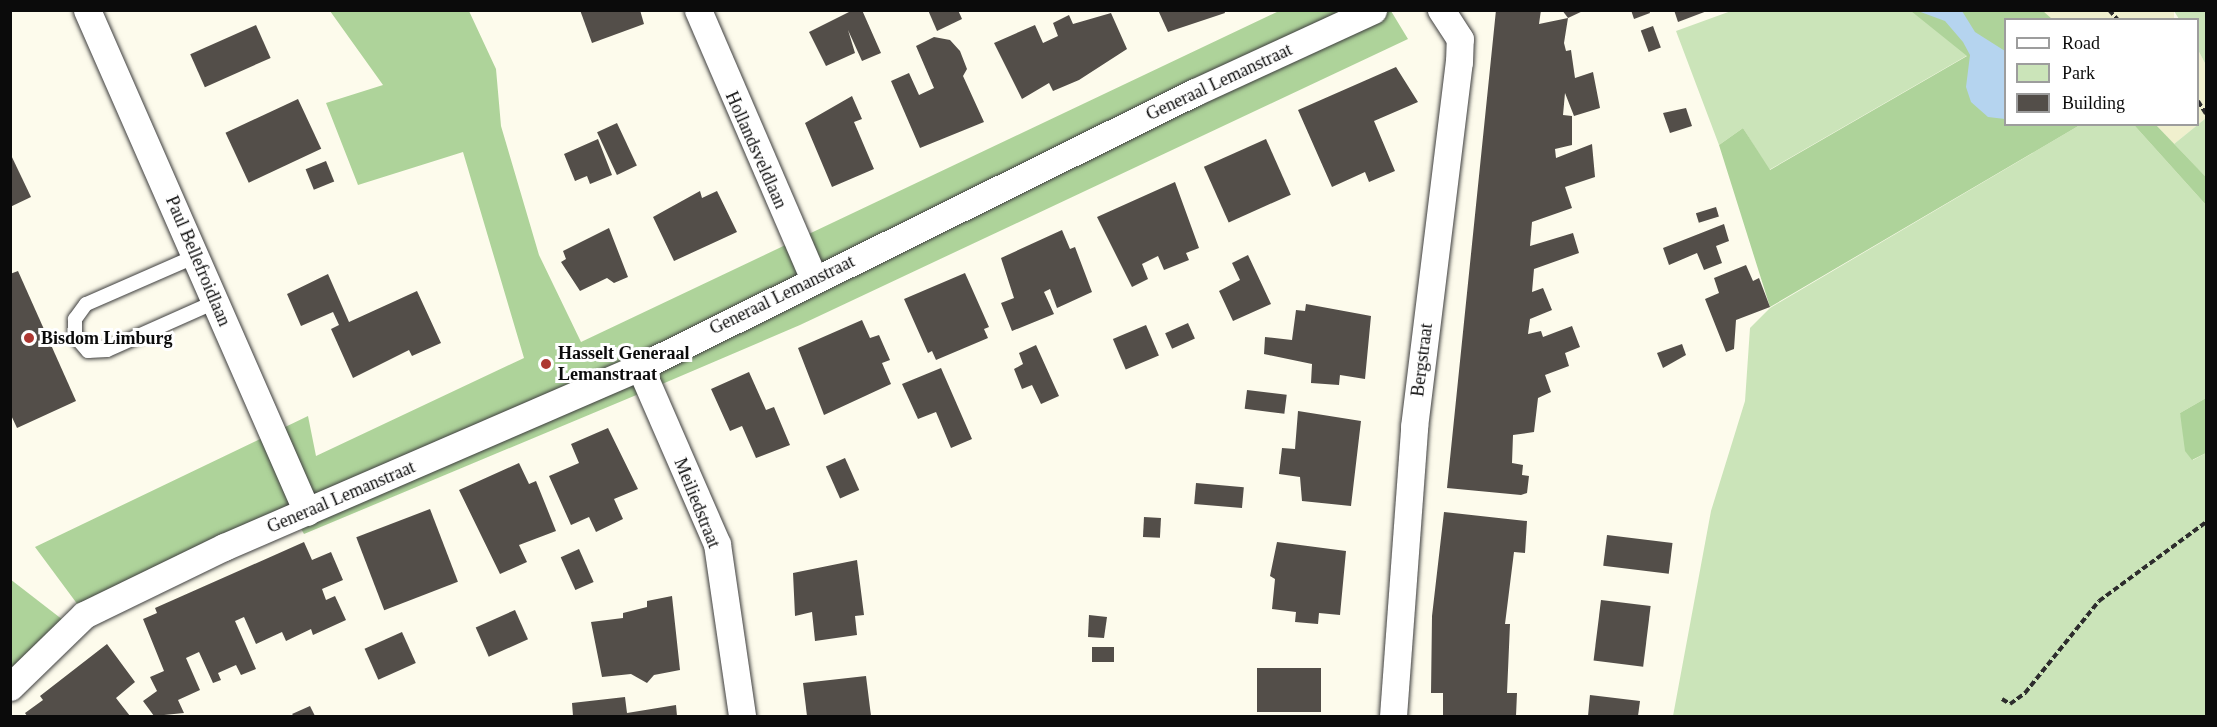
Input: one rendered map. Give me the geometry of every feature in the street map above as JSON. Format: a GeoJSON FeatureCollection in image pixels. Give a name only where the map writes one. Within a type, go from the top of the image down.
{"type":"FeatureCollection","features":[{"type":"Feature","properties":{"kind":"street","name":"Paul Bellefroidlaan"},"geometry":{"type":"LineString","coordinates":[[87,10],[307,513]]}},
{"type":"Feature","properties":{"kind":"street","name":"Bergstraat"},"geometry":{"type":"LineString","coordinates":[[1393,717],[1414,427],[1459,62],[1460,39],[1441,10]]}},
{"type":"Feature","properties":{"kind":"street","name":"Hollandsveldlaan"},"geometry":{"type":"LineString","coordinates":[[701,13],[814,279]]}},
{"type":"Feature","properties":{"kind":"street","name":"Generaal Lemanstraat"},"geometry":{"type":"LineString","coordinates":[[10,687],[84,615],[307,513],[640,367],[814,279],[1362,13]]}},
{"type":"Feature","properties":{"kind":"street","name":"Meiliedstraat"},"geometry":{"type":"LineString","coordinates":[[640,367],[717,544],[742,717]]}},
{"type":"Feature","properties":{"kind":"lane"},"geometry":{"type":"LineString","coordinates":[[196,256],[86,304],[75,319],[75,336],[88,351],[107,350],[215,302]]}},
{"type":"Feature","properties":{"kind":"path"},"geometry":{"type":"LineString","coordinates":[[2002,699],[2010,704],[2025,693],[2099,601],[2206,522]]}},
{"type":"Feature","properties":{"kind":"green space"},"geometry":{"type":"Polygon","coordinates":[[[330,11],[469,11],[496,69],[501,126],[539,255],[581,342],[1279,11],[1391,11],[1408,39],[800,325],[634,396],[304,534],[290,509],[78,605],[35,547],[308,416],[316,456],[524,358],[463,152],[358,185],[326,103],[383,85],[330,11]]]}},
{"type":"Feature","properties":{"kind":"green space"},"geometry":{"type":"Polygon","coordinates":[[[1731,11],[1913,11],[1968,55],[1769,170],[1743,128],[1719,145],[1676,31],[1731,11]]]}},
{"type":"Feature","properties":{"kind":"green space"},"geometry":{"type":"Polygon","coordinates":[[[1911,11],[2043,11],[2051,18],[2004,18],[2004,126],[2078,126],[1770,307],[1719,145],[1743,128],[1770,170],[1967,56],[1911,11]]]}},
{"type":"Feature","properties":{"kind":"green space"},"geometry":{"type":"Polygon","coordinates":[[[2043,11],[2174,11],[2174,18],[2043,18],[2043,11]]]}},
{"type":"Feature","properties":{"kind":"green space"},"geometry":{"type":"Polygon","coordinates":[[[2174,11],[2206,11],[2206,65],[2199,52],[2199,18],[2178,18],[2174,11]]]}},
{"type":"Feature","properties":{"kind":"green space"},"geometry":{"type":"Polygon","coordinates":[[[2199,52],[2206,65],[2206,118],[2199,124],[2199,52]]]}},
{"type":"Feature","properties":{"kind":"green space"},"geometry":{"type":"Polygon","coordinates":[[[2206,118],[2206,177],[2174,144],[2206,118]]]}},
{"type":"Feature","properties":{"kind":"green space"},"geometry":{"type":"Polygon","coordinates":[[[2078,126],[2135,126],[2206,205],[2206,398],[2180,413],[2193,460],[2206,453],[2206,716],[1673,716],[1711,511],[1745,401],[1750,328],[1770,308],[2078,126]]]}},
{"type":"Feature","properties":{"kind":"green space"},"geometry":{"type":"Polygon","coordinates":[[[2135,126],[2157,126],[2206,177],[2206,205],[2135,126]]]}},
{"type":"Feature","properties":{"kind":"green space"},"geometry":{"type":"Polygon","coordinates":[[[2157,126],[2196,126],[2174,144],[2157,126]]]}},
{"type":"Feature","properties":{"kind":"green space"},"geometry":{"type":"Polygon","coordinates":[[[2206,398],[2206,453],[2192,460],[2185,451],[2180,413],[2206,398]]]}},
{"type":"Feature","properties":{"kind":"green space"},"geometry":{"type":"Polygon","coordinates":[[[10,579],[63,620],[10,674],[10,579]]]}},
{"type":"Feature","properties":{"kind":"water"},"geometry":{"type":"Polygon","coordinates":[[[1918,11],[1962,11],[1975,32],[2004,50],[2004,119],[1988,117],[1971,102],[1966,87],[1970,55],[1963,42],[1945,21],[1918,11]]]}},
{"type":"Feature","properties":{"kind":"building"},"geometry":{"type":"Polygon","coordinates":[[[580,10],[640,10],[644,24],[592,43],[580,10]]]}},
{"type":"Feature","properties":{"kind":"building"},"geometry":{"type":"Polygon","coordinates":[[[853,10],[862,10],[881,53],[862,61],[848,30],[855,53],[826,66],[809,32],[853,10]]]}},
{"type":"Feature","properties":{"kind":"building"},"geometry":{"type":"Polygon","coordinates":[[[928,10],[958,10],[962,19],[937,31],[928,10]]]}},
{"type":"Feature","properties":{"kind":"building"},"geometry":{"type":"Polygon","coordinates":[[[1158,10],[1224,10],[1225,13],[1168,32],[1158,10]]]}},
{"type":"Feature","properties":{"kind":"building"},"geometry":{"type":"Polygon","coordinates":[[[1496,10],[1541,10],[1539,24],[1568,18],[1564,43],[1566,51],[1571,50],[1575,78],[1593,72],[1600,108],[1574,116],[1565,93],[1563,115],[1572,116],[1572,145],[1555,149],[1556,158],[1592,144],[1595,177],[1565,187],[1572,208],[1532,222],[1530,246],[1573,233],[1579,253],[1534,269],[1532,292],[1543,288],[1552,310],[1530,319],[1528,334],[1541,331],[1543,337],[1572,326],[1580,347],[1565,353],[1569,366],[1545,375],[1551,392],[1538,398],[1534,432],[1513,435],[1512,463],[1523,465],[1522,475],[1529,476],[1527,493],[1521,495],[1447,488],[1496,10]]]}},
{"type":"Feature","properties":{"kind":"building"},"geometry":{"type":"Polygon","coordinates":[[[1562,10],[1585,10],[1568,18],[1562,10]]]}},
{"type":"Feature","properties":{"kind":"building"},"geometry":{"type":"Polygon","coordinates":[[[1631,10],[1649,10],[1650,13],[1634,19],[1631,10]]]}},
{"type":"Feature","properties":{"kind":"building"},"geometry":{"type":"Polygon","coordinates":[[[1674,10],[1707,10],[1707,11],[1678,22],[1674,10]]]}},
{"type":"Feature","properties":{"kind":"building"},"geometry":{"type":"Polygon","coordinates":[[[1111,13],[1127,49],[1079,80],[1053,91],[1049,83],[1022,99],[994,43],[1035,25],[1043,43],[1058,36],[1053,23],[1069,15],[1073,24],[1111,13]]]}},
{"type":"Feature","properties":{"kind":"building"},"geometry":{"type":"Polygon","coordinates":[[[256,25],[271,58],[205,87],[190,54],[256,25]]]}},
{"type":"Feature","properties":{"kind":"building"},"geometry":{"type":"Polygon","coordinates":[[[1653,26],[1661,48],[1649,52],[1641,30],[1653,26]]]}},
{"type":"Feature","properties":{"kind":"building"},"geometry":{"type":"Polygon","coordinates":[[[934,37],[950,40],[960,51],[967,69],[963,76],[984,122],[920,148],[891,81],[909,73],[919,95],[934,88],[916,46],[934,37]]]}},
{"type":"Feature","properties":{"kind":"building"},"geometry":{"type":"Polygon","coordinates":[[[1396,67],[1418,102],[1374,121],[1395,171],[1369,182],[1365,172],[1332,187],[1298,110],[1396,67]]]}},
{"type":"Feature","properties":{"kind":"building"},"geometry":{"type":"Polygon","coordinates":[[[852,96],[862,119],[854,122],[874,169],[832,187],[805,123],[852,96]]]}},
{"type":"Feature","properties":{"kind":"building"},"geometry":{"type":"Polygon","coordinates":[[[298,99],[321,149],[249,183],[225,133],[298,99]]]}},
{"type":"Feature","properties":{"kind":"building"},"geometry":{"type":"Polygon","coordinates":[[[1686,108],[1692,126],[1670,133],[1663,113],[1686,108]]]}},
{"type":"Feature","properties":{"kind":"building"},"geometry":{"type":"Polygon","coordinates":[[[617,123],[637,166],[617,175],[597,132],[617,123]]]}},
{"type":"Feature","properties":{"kind":"building"},"geometry":{"type":"Polygon","coordinates":[[[598,139],[612,175],[590,184],[587,176],[575,181],[564,154],[598,139]]]}},
{"type":"Feature","properties":{"kind":"building"},"geometry":{"type":"Polygon","coordinates":[[[1266,139],[1291,195],[1229,222],[1204,167],[1266,139]]]}},
{"type":"Feature","properties":{"kind":"building"},"geometry":{"type":"Polygon","coordinates":[[[10,153],[31,197],[10,207],[10,153]]]}},
{"type":"Feature","properties":{"kind":"building"},"geometry":{"type":"Polygon","coordinates":[[[326,161],[334,181],[314,190],[306,169],[326,161]]]}},
{"type":"Feature","properties":{"kind":"building"},"geometry":{"type":"Polygon","coordinates":[[[1175,182],[1199,248],[1186,253],[1189,260],[1164,270],[1158,256],[1142,264],[1148,279],[1132,287],[1097,217],[1175,182]]]}},
{"type":"Feature","properties":{"kind":"building"},"geometry":{"type":"Polygon","coordinates":[[[700,191],[702,198],[717,191],[737,232],[674,261],[653,217],[700,191]]]}},
{"type":"Feature","properties":{"kind":"building"},"geometry":{"type":"Polygon","coordinates":[[[1716,207],[1719,217],[1699,223],[1696,213],[1716,207]]]}},
{"type":"Feature","properties":{"kind":"building"},"geometry":{"type":"Polygon","coordinates":[[[1724,224],[1729,241],[1716,246],[1722,263],[1704,270],[1697,253],[1669,265],[1663,248],[1724,224]]]}},
{"type":"Feature","properties":{"kind":"building"},"geometry":{"type":"Polygon","coordinates":[[[609,228],[628,277],[614,283],[607,278],[580,291],[561,262],[566,259],[563,251],[609,228]]]}},
{"type":"Feature","properties":{"kind":"building"},"geometry":{"type":"Polygon","coordinates":[[[1062,230],[1070,249],[1075,247],[1092,292],[1057,308],[1050,289],[1044,292],[1054,314],[1012,331],[1001,303],[1014,298],[1001,258],[1062,230]]]}},
{"type":"Feature","properties":{"kind":"building"},"geometry":{"type":"Polygon","coordinates":[[[1248,255],[1271,304],[1233,321],[1219,291],[1240,280],[1232,263],[1248,255]]]}},
{"type":"Feature","properties":{"kind":"building"},"geometry":{"type":"Polygon","coordinates":[[[1746,265],[1753,281],[1759,278],[1770,307],[1736,320],[1734,349],[1726,352],[1705,299],[1719,293],[1714,278],[1746,265]]]}},
{"type":"Feature","properties":{"kind":"building","name":"Bisdom Limburg"},"geometry":{"type":"Polygon","coordinates":[[[18,271],[76,401],[17,428],[10,413],[10,274],[18,271]]]}},
{"type":"Feature","properties":{"kind":"building"},"geometry":{"type":"Polygon","coordinates":[[[965,273],[989,327],[984,329],[988,338],[936,360],[932,351],[928,353],[904,299],[965,273]]]}},
{"type":"Feature","properties":{"kind":"building"},"geometry":{"type":"Polygon","coordinates":[[[328,274],[349,322],[417,291],[441,343],[412,356],[409,350],[353,378],[331,329],[339,325],[333,312],[301,326],[287,294],[328,274]]]}},
{"type":"Feature","properties":{"kind":"building"},"geometry":{"type":"Polygon","coordinates":[[[1306,304],[1371,316],[1365,379],[1340,375],[1339,385],[1311,383],[1312,364],[1264,354],[1265,337],[1292,340],[1296,310],[1305,311],[1306,304]]]}},
{"type":"Feature","properties":{"kind":"building"},"geometry":{"type":"Polygon","coordinates":[[[862,320],[870,338],[879,335],[890,360],[882,363],[891,384],[824,415],[798,348],[862,320]]]}},
{"type":"Feature","properties":{"kind":"building"},"geometry":{"type":"Polygon","coordinates":[[[1188,323],[1195,339],[1172,349],[1165,333],[1188,323]]]}},
{"type":"Feature","properties":{"kind":"building"},"geometry":{"type":"Polygon","coordinates":[[[1146,325],[1159,355],[1126,369],[1113,339],[1146,325]]]}},
{"type":"Feature","properties":{"kind":"building"},"geometry":{"type":"Polygon","coordinates":[[[1682,344],[1686,355],[1663,368],[1657,353],[1682,344]]]}},
{"type":"Feature","properties":{"kind":"building"},"geometry":{"type":"Polygon","coordinates":[[[1036,345],[1059,396],[1041,404],[1032,385],[1022,389],[1014,369],[1023,364],[1019,353],[1036,345]]]}},
{"type":"Feature","properties":{"kind":"building"},"geometry":{"type":"Polygon","coordinates":[[[941,368],[972,439],[951,448],[936,412],[918,419],[902,384],[941,368]]]}},
{"type":"Feature","properties":{"kind":"building"},"geometry":{"type":"Polygon","coordinates":[[[749,372],[766,410],[774,407],[790,445],[756,458],[742,426],[730,431],[711,389],[749,372]]]}},
{"type":"Feature","properties":{"kind":"building"},"geometry":{"type":"Polygon","coordinates":[[[1247,390],[1287,395],[1284,414],[1245,409],[1247,390]]]}},
{"type":"Feature","properties":{"kind":"building"},"geometry":{"type":"Polygon","coordinates":[[[1298,411],[1361,421],[1351,506],[1302,501],[1300,477],[1279,474],[1282,448],[1295,449],[1298,411]]]}},
{"type":"Feature","properties":{"kind":"building"},"geometry":{"type":"Polygon","coordinates":[[[608,428],[638,489],[614,499],[623,519],[596,532],[589,517],[571,525],[549,476],[579,463],[571,444],[608,428]]]}},
{"type":"Feature","properties":{"kind":"building"},"geometry":{"type":"Polygon","coordinates":[[[845,458],[859,490],[840,499],[826,467],[845,458]]]}},
{"type":"Feature","properties":{"kind":"building"},"geometry":{"type":"Polygon","coordinates":[[[519,463],[529,484],[536,481],[556,531],[519,545],[527,562],[500,574],[459,490],[519,463]]]}},
{"type":"Feature","properties":{"kind":"building"},"geometry":{"type":"Polygon","coordinates":[[[1196,483],[1244,487],[1242,508],[1194,504],[1196,483]]]}},
{"type":"Feature","properties":{"kind":"building"},"geometry":{"type":"Polygon","coordinates":[[[430,509],[458,582],[384,610],[356,537],[430,509]]]}},
{"type":"Feature","properties":{"kind":"building"},"geometry":{"type":"Polygon","coordinates":[[[1444,512],[1527,521],[1525,553],[1514,552],[1505,624],[1510,624],[1507,693],[1517,693],[1516,716],[1443,716],[1443,693],[1431,693],[1432,616],[1444,512]]]}},
{"type":"Feature","properties":{"kind":"building"},"geometry":{"type":"Polygon","coordinates":[[[1144,517],[1161,518],[1160,538],[1143,537],[1144,517]]]}},
{"type":"Feature","properties":{"kind":"building"},"geometry":{"type":"Polygon","coordinates":[[[1607,535],[1673,543],[1669,574],[1603,566],[1607,535]]]}},
{"type":"Feature","properties":{"kind":"building"},"geometry":{"type":"Polygon","coordinates":[[[304,542],[312,560],[331,552],[343,580],[322,589],[326,600],[335,596],[346,620],[313,635],[311,629],[286,641],[282,632],[256,644],[244,617],[235,621],[256,669],[241,675],[236,665],[218,673],[221,680],[213,683],[199,652],[186,658],[200,690],[178,700],[184,713],[154,716],[143,701],[157,691],[150,677],[164,671],[143,619],[157,613],[155,608],[304,542]]]}},
{"type":"Feature","properties":{"kind":"building"},"geometry":{"type":"Polygon","coordinates":[[[1277,542],[1346,551],[1340,615],[1319,613],[1318,624],[1295,622],[1296,612],[1272,609],[1275,579],[1270,576],[1277,542]]]}},
{"type":"Feature","properties":{"kind":"building"},"geometry":{"type":"Polygon","coordinates":[[[579,549],[594,582],[575,590],[561,557],[579,549]]]}},
{"type":"Feature","properties":{"kind":"building"},"geometry":{"type":"Polygon","coordinates":[[[857,560],[864,615],[855,616],[857,635],[815,641],[812,612],[795,616],[793,573],[857,560]]]}},
{"type":"Feature","properties":{"kind":"building"},"geometry":{"type":"Polygon","coordinates":[[[672,596],[680,670],[654,675],[647,683],[631,674],[602,677],[591,622],[623,618],[623,613],[647,607],[647,601],[672,596]]]}},
{"type":"Feature","properties":{"kind":"building"},"geometry":{"type":"Polygon","coordinates":[[[1601,600],[1651,606],[1643,667],[1594,661],[1601,600]]]}},
{"type":"Feature","properties":{"kind":"building"},"geometry":{"type":"Polygon","coordinates":[[[515,610],[528,639],[489,657],[476,627],[515,610]]]}},
{"type":"Feature","properties":{"kind":"building"},"geometry":{"type":"Polygon","coordinates":[[[1089,615],[1107,617],[1104,638],[1088,637],[1089,615]]]}},
{"type":"Feature","properties":{"kind":"building"},"geometry":{"type":"Polygon","coordinates":[[[402,632],[416,663],[378,680],[365,649],[402,632]]]}},
{"type":"Feature","properties":{"kind":"building"},"geometry":{"type":"Polygon","coordinates":[[[107,644],[135,682],[116,698],[130,716],[27,716],[25,713],[43,700],[40,696],[107,644]]]}},
{"type":"Feature","properties":{"kind":"building"},"geometry":{"type":"Polygon","coordinates":[[[1092,647],[1114,647],[1114,662],[1092,662],[1092,647]]]}},
{"type":"Feature","properties":{"kind":"building"},"geometry":{"type":"Polygon","coordinates":[[[1257,668],[1321,668],[1321,712],[1257,712],[1257,668]]]}},
{"type":"Feature","properties":{"kind":"building"},"geometry":{"type":"Polygon","coordinates":[[[866,676],[871,716],[807,716],[803,683],[866,676]]]}},
{"type":"Feature","properties":{"kind":"building"},"geometry":{"type":"Polygon","coordinates":[[[1590,695],[1640,701],[1638,716],[1588,716],[1590,695]]]}},
{"type":"Feature","properties":{"kind":"building"},"geometry":{"type":"Polygon","coordinates":[[[625,697],[627,713],[676,705],[677,716],[573,716],[572,703],[625,697]]]}},
{"type":"Feature","properties":{"kind":"building"},"geometry":{"type":"Polygon","coordinates":[[[310,706],[315,716],[294,716],[292,714],[310,706]]]}},
{"type":"Feature","properties":{"kind":"place","name":"Bisdom Limburg"},"geometry":{"type":"Point","coordinates":[29,338]}},
{"type":"Feature","properties":{"kind":"place","name":"Hasselt Generaal Lemanstraat"},"geometry":{"type":"Point","coordinates":[546,364]}}]}
